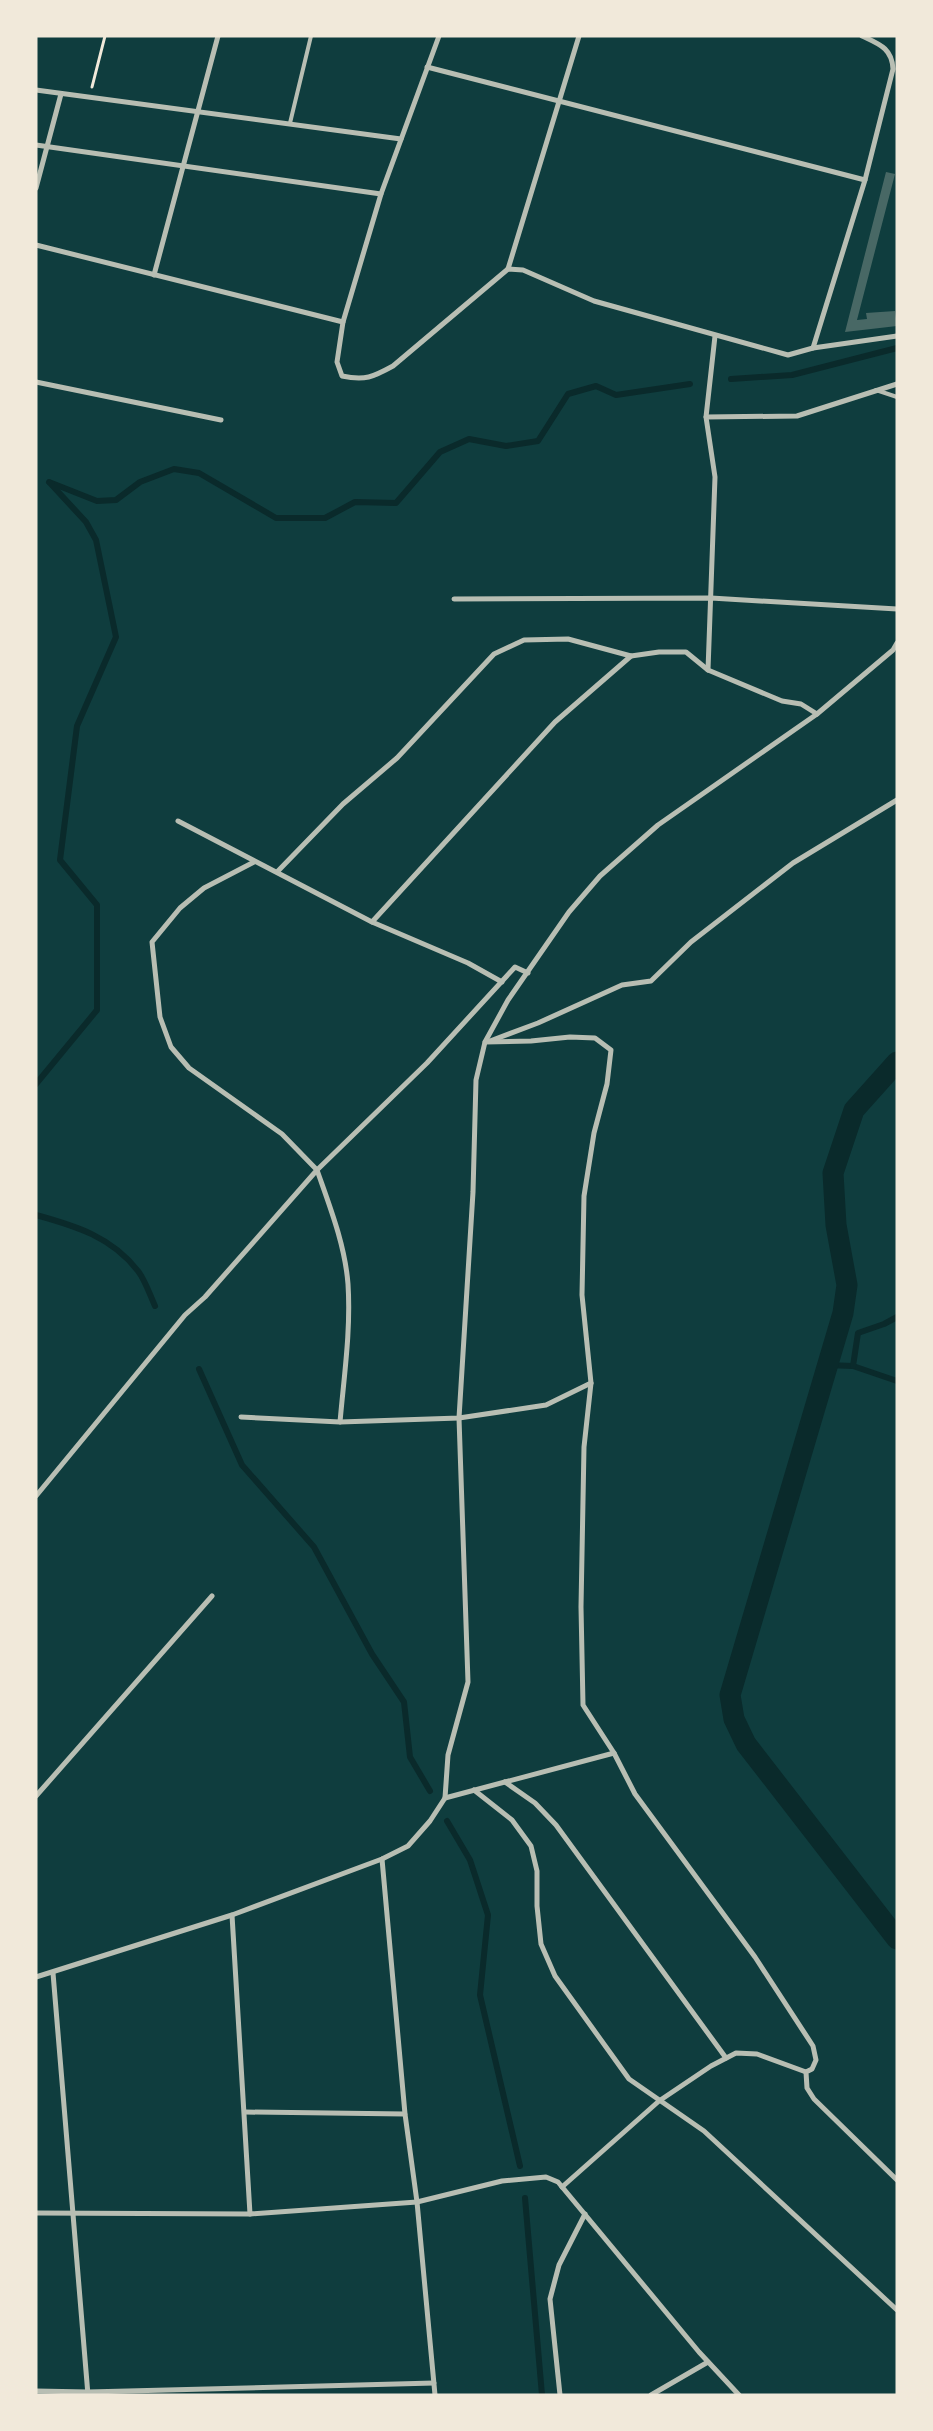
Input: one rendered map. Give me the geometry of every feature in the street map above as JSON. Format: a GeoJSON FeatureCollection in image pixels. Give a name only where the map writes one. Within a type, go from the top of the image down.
{"type":"FeatureCollection","features":[{"type":"Feature","properties":{"kind":"street"},"geometry":{"type":"LineString","coordinates":[[154,275],[218,36]]}},
{"type":"Feature","properties":{"kind":"street"},"geometry":{"type":"LineString","coordinates":[[439,36],[381,194],[343,322],[337,362],[342,376],[358,379],[373,377],[392,366],[508,269],[578,36]]}},
{"type":"Feature","properties":{"kind":"street"},"geometry":{"type":"LineString","coordinates":[[813,348],[865,180],[893,69],[890,54],[886,48],[862,36]]}},
{"type":"Feature","properties":{"kind":"street"},"geometry":{"type":"LineString","coordinates":[[427,67],[865,180]]}},
{"type":"Feature","properties":{"kind":"street"},"geometry":{"type":"LineString","coordinates":[[36,90],[198,110],[401,139]]}},
{"type":"Feature","properties":{"kind":"street"},"geometry":{"type":"LineString","coordinates":[[36,188],[61,94]]}},
{"type":"Feature","properties":{"kind":"street"},"geometry":{"type":"LineString","coordinates":[[36,145],[381,194]]}},
{"type":"Feature","properties":{"kind":"street"},"geometry":{"type":"LineString","coordinates":[[36,245],[343,322]]}},
{"type":"Feature","properties":{"kind":"street"},"geometry":{"type":"LineString","coordinates":[[508,269],[523,270],[594,301],[788,355],[813,348],[897,336]]}},
{"type":"Feature","properties":{"kind":"street"},"geometry":{"type":"LineString","coordinates":[[708,670],[715,477],[706,417],[715,336]]}},
{"type":"Feature","properties":{"kind":"street"},"geometry":{"type":"LineString","coordinates":[[36,382],[221,420]]}},
{"type":"Feature","properties":{"kind":"street"},"geometry":{"type":"LineString","coordinates":[[706,417],[797,416],[897,384]]}},
{"type":"Feature","properties":{"kind":"street"},"geometry":{"type":"LineString","coordinates":[[454,599],[711,598],[897,609]]}},
{"type":"Feature","properties":{"kind":"street"},"geometry":{"type":"LineString","coordinates":[[278,872],[343,804],[397,758],[494,654],[524,640],[568,639],[631,656],[659,652],[686,652],[708,670],[782,701],[801,704],[817,714]]}},
{"type":"Feature","properties":{"kind":"street"},"geometry":{"type":"LineString","coordinates":[[36,1977],[232,1915],[382,1859],[408,1846],[430,1821],[445,1798],[448,1755],[468,1682],[460,1418],[473,1192],[476,1080],[485,1042],[508,1000],[569,912],[600,876],[658,825],[817,714],[893,650],[897,643]]}},
{"type":"Feature","properties":{"kind":"street"},"geometry":{"type":"LineString","coordinates":[[372,922],[555,722],[631,656]]}},
{"type":"Feature","properties":{"kind":"street"},"geometry":{"type":"LineString","coordinates":[[485,1042],[538,1023],[622,985],[652,981],[691,942],[793,863],[897,800]]}},
{"type":"Feature","properties":{"kind":"street"},"geometry":{"type":"LineString","coordinates":[[178,821],[372,922],[461,960],[502,982]]}},
{"type":"Feature","properties":{"kind":"street"},"geometry":{"type":"LineString","coordinates":[[254,862],[204,888],[180,908],[152,942],[160,1017],[171,1047],[189,1068],[282,1134],[318,1170],[338,1232],[348,1283],[349,1319],[340,1422]]}},
{"type":"Feature","properties":{"kind":"street"},"geometry":{"type":"LineString","coordinates":[[36,1496],[185,1315],[205,1297],[318,1170],[427,1063],[516,967],[528,973]]}},
{"type":"Feature","properties":{"kind":"street"},"geometry":{"type":"LineString","coordinates":[[485,1042],[530,1041],[570,1037],[595,1038],[611,1050],[607,1084],[594,1133],[584,1196],[582,1295],[591,1383],[584,1447],[581,1607],[582,1705],[614,1752],[635,1794],[755,1956],[813,2046],[816,2060],[812,2069],[806,2072],[757,2054],[736,2054],[726,2058],[659,2101],[562,2187]]}},
{"type":"Feature","properties":{"kind":"street"},"geometry":{"type":"LineString","coordinates":[[241,1417],[340,1422],[460,1418],[546,1405],[591,1383]]}},
{"type":"Feature","properties":{"kind":"street"},"geometry":{"type":"LineString","coordinates":[[36,1796],[212,1596]]}},
{"type":"Feature","properties":{"kind":"street"},"geometry":{"type":"LineString","coordinates":[[445,1798],[614,1752]]}},
{"type":"Feature","properties":{"kind":"street"},"geometry":{"type":"LineString","coordinates":[[505,1782],[535,1803],[556,1825],[726,2058]]}},
{"type":"Feature","properties":{"kind":"street"},"geometry":{"type":"LineString","coordinates":[[474,1790],[512,1820],[531,1846],[537,1871],[536,1906],[541,1944],[555,1976],[630,2079],[659,2101],[704,2130],[897,2310]]}},
{"type":"Feature","properties":{"kind":"street"},"geometry":{"type":"LineString","coordinates":[[382,1859],[405,2114],[417,2202],[435,2395]]}},
{"type":"Feature","properties":{"kind":"street"},"geometry":{"type":"LineString","coordinates":[[232,1915],[250,2214]]}},
{"type":"Feature","properties":{"kind":"street"},"geometry":{"type":"LineString","coordinates":[[53,1972],[88,2394]]}},
{"type":"Feature","properties":{"kind":"street"},"geometry":{"type":"LineString","coordinates":[[806,2072],[807,2088],[814,2099],[897,2180]]}},
{"type":"Feature","properties":{"kind":"street"},"geometry":{"type":"LineString","coordinates":[[245,2112],[405,2114]]}},
{"type":"Feature","properties":{"kind":"street"},"geometry":{"type":"LineString","coordinates":[[36,2213],[250,2214],[417,2202],[502,2181],[546,2177],[558,2182],[708,2362],[739,2395]]}},
{"type":"Feature","properties":{"kind":"street"},"geometry":{"type":"LineString","coordinates":[[560,2395],[550,2299],[559,2265],[585,2214]]}},
{"type":"Feature","properties":{"kind":"street"},"geometry":{"type":"LineString","coordinates":[[652,2395],[708,2362]]}},
{"type":"Feature","properties":{"kind":"street"},"geometry":{"type":"LineString","coordinates":[[36,2391],[88,2394],[434,2383]]}},
{"type":"Feature","properties":{"kind":"lane"},"geometry":{"type":"LineString","coordinates":[[290,123],[311,36]]}},
{"type":"Feature","properties":{"kind":"lane"},"geometry":{"type":"LineString","coordinates":[[876,390],[897,397]]}},
{"type":"Feature","properties":{"kind":"path"},"geometry":{"type":"LineString","coordinates":[[90,97],[105,36]]}},
{"type":"Feature","properties":{"kind":"building"},"geometry":{"type":"Polygon","coordinates":[[[886,172],[895,174],[857,320],[867,319],[866,313],[895,311],[897,326],[845,332],[886,172]]]}},
{"type":"Feature","properties":{"kind":"waterway"},"geometry":{"type":"LineString","coordinates":[[731,379],[792,375],[897,348]]}},
{"type":"Feature","properties":{"kind":"waterway"},"geometry":{"type":"LineString","coordinates":[[49,482],[97,501],[116,500],[140,482],[174,469],[199,473],[276,518],[325,518],[355,502],[396,503],[440,452],[469,439],[506,446],[538,441],[568,394],[596,386],[616,395],[690,384]]}},
{"type":"Feature","properties":{"kind":"waterway"},"geometry":{"type":"LineString","coordinates":[[36,1084],[97,1010],[97,905],[60,860],[77,726],[116,637],[96,540],[86,522],[50,483]]}},
{"type":"Feature","properties":{"kind":"waterway"},"geometry":{"type":"LineString","coordinates":[[897,1062],[854,1110],[833,1173],[836,1225],[847,1285],[843,1313],[730,1695],[734,1719],[746,1744],[897,1939]]}},
{"type":"Feature","properties":{"kind":"waterway"},"geometry":{"type":"LineString","coordinates":[[36,1215],[92,1234],[117,1249],[141,1275],[155,1306]]}},
{"type":"Feature","properties":{"kind":"waterway"},"geometry":{"type":"LineString","coordinates":[[853,1366],[858,1333],[884,1324],[897,1317]]}},
{"type":"Feature","properties":{"kind":"waterway"},"geometry":{"type":"LineString","coordinates":[[827,1365],[853,1366],[897,1381]]}},
{"type":"Feature","properties":{"kind":"waterway"},"geometry":{"type":"LineString","coordinates":[[199,1369],[242,1465],[314,1547],[372,1654],[404,1702],[410,1757],[430,1791]]}},
{"type":"Feature","properties":{"kind":"waterway"},"geometry":{"type":"LineString","coordinates":[[447,1821],[470,1860],[488,1915],[480,1995],[520,2166]]}},
{"type":"Feature","properties":{"kind":"waterway"},"geometry":{"type":"LineString","coordinates":[[525,2198],[542,2395]]}}]}
